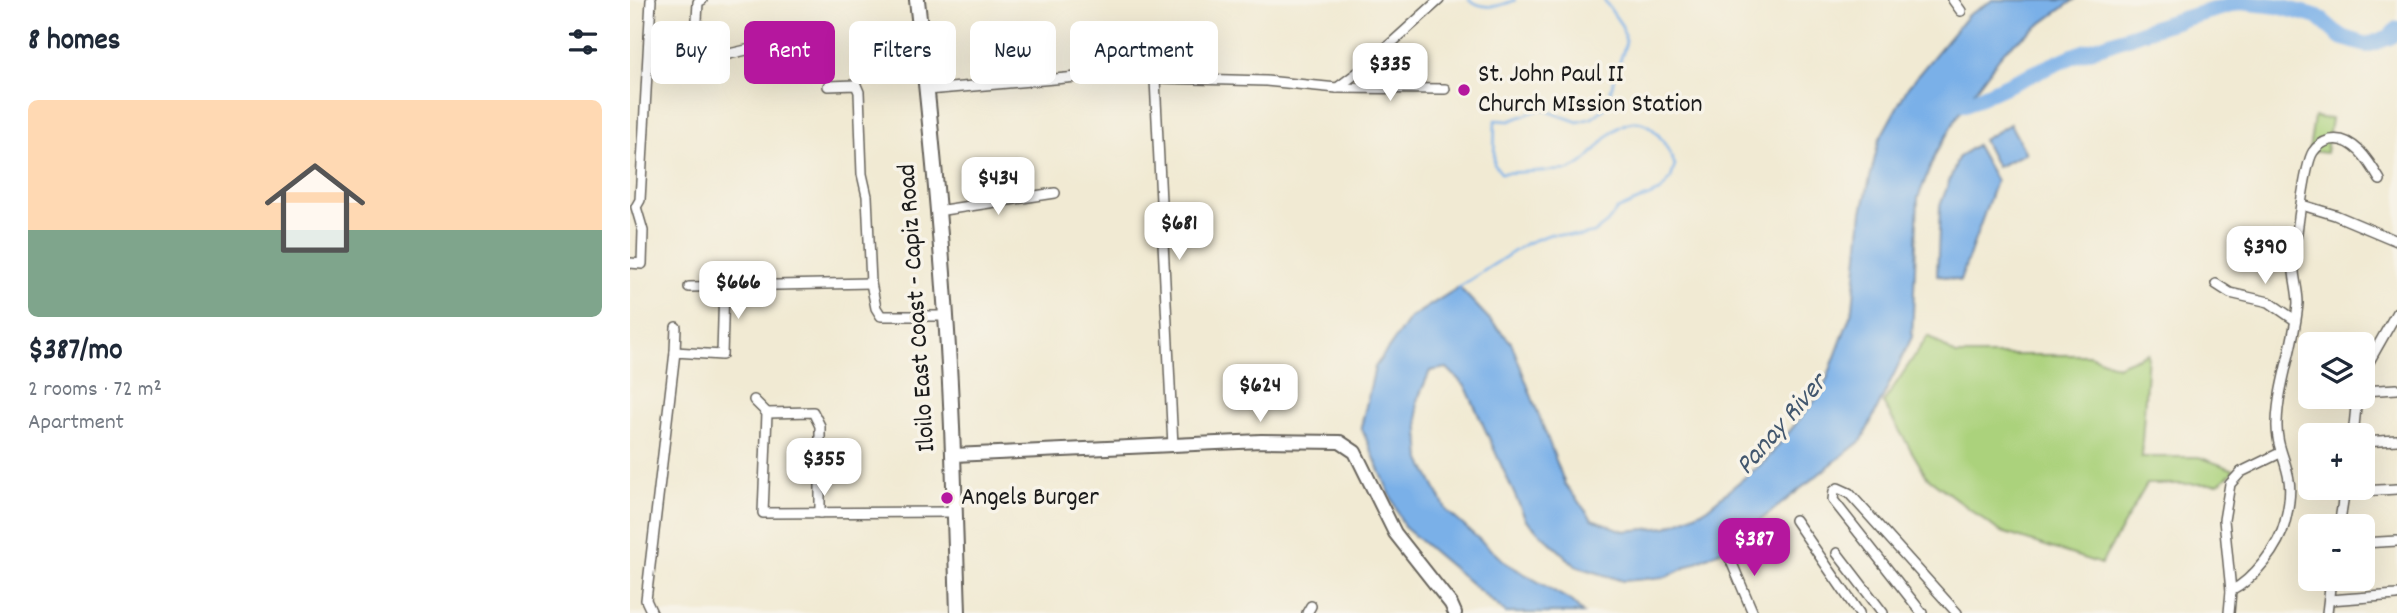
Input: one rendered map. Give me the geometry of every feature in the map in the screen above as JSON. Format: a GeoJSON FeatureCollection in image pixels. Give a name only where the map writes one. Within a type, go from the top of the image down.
{"type":"FeatureCollection","features":[{"type":"Feature","properties":{"kind":"main road","name":"Iloilo East Coast - Capiz Road"},"geometry":{"type":"LineString","coordinates":[[917,0],[927,89],[945,316],[958,613]]}},
{"type":"Feature","properties":{"kind":"main road"},"geometry":{"type":"LineString","coordinates":[[953,454],[1261,440],[1340,442],[1355,452],[1395,533],[1451,604],[1455,613]]}},
{"type":"Feature","properties":{"kind":"street"},"geometry":{"type":"LineString","coordinates":[[630,263],[642,264],[643,231],[632,208],[640,200],[651,0]]}},
{"type":"Feature","properties":{"kind":"street"},"geometry":{"type":"LineString","coordinates":[[702,0],[698,2],[696,13],[695,56],[744,51]]}},
{"type":"Feature","properties":{"kind":"street"},"geometry":{"type":"LineString","coordinates":[[1337,89],[1439,0]]}},
{"type":"Feature","properties":{"kind":"street"},"geometry":{"type":"LineString","coordinates":[[1953,0],[1961,11]]}},
{"type":"Feature","properties":{"kind":"street"},"geometry":{"type":"LineString","coordinates":[[927,89],[1070,78]]}},
{"type":"Feature","properties":{"kind":"street"},"geometry":{"type":"LineString","coordinates":[[1218,80],[1266,81],[1337,89],[1445,89]]}},
{"type":"Feature","properties":{"kind":"street"},"geometry":{"type":"LineString","coordinates":[[1155,84],[1173,446]]}},
{"type":"Feature","properties":{"kind":"street"},"geometry":{"type":"LineString","coordinates":[[828,86],[856,85],[859,92],[862,174],[869,222],[871,283],[874,301],[881,316],[945,316]]}},
{"type":"Feature","properties":{"kind":"street"},"geometry":{"type":"LineString","coordinates":[[2231,592],[2257,571],[2285,525],[2290,482],[2280,453],[2276,425],[2298,301],[2294,271],[2296,236],[2312,153],[2323,142],[2338,139],[2346,141],[2366,158],[2380,180]]}},
{"type":"Feature","properties":{"kind":"street"},"geometry":{"type":"LineString","coordinates":[[937,211],[1055,193]]}},
{"type":"Feature","properties":{"kind":"street"},"geometry":{"type":"LineString","coordinates":[[2302,205],[2335,215],[2397,241]]}},
{"type":"Feature","properties":{"kind":"street"},"geometry":{"type":"LineString","coordinates":[[690,287],[871,283]]}},
{"type":"Feature","properties":{"kind":"street"},"geometry":{"type":"LineString","coordinates":[[2216,284],[2230,293],[2269,302],[2295,320]]}},
{"type":"Feature","properties":{"kind":"street"},"geometry":{"type":"LineString","coordinates":[[674,352],[722,355],[724,286]]}},
{"type":"Feature","properties":{"kind":"street"},"geometry":{"type":"LineString","coordinates":[[2375,350],[2397,312]]}},
{"type":"Feature","properties":{"kind":"street"},"geometry":{"type":"LineString","coordinates":[[2388,325],[2397,332]]}},
{"type":"Feature","properties":{"kind":"street"},"geometry":{"type":"LineString","coordinates":[[652,613],[646,600],[676,327]]}},
{"type":"Feature","properties":{"kind":"street"},"geometry":{"type":"LineString","coordinates":[[2375,390],[2397,389]]}},
{"type":"Feature","properties":{"kind":"street"},"geometry":{"type":"LineString","coordinates":[[754,400],[767,413],[813,412],[820,426],[820,513]]}},
{"type":"Feature","properties":{"kind":"street"},"geometry":{"type":"LineString","coordinates":[[767,413],[763,513],[954,512]]}},
{"type":"Feature","properties":{"kind":"street"},"geometry":{"type":"LineString","coordinates":[[2375,441],[2397,440]]}},
{"type":"Feature","properties":{"kind":"street"},"geometry":{"type":"LineString","coordinates":[[2229,613],[2231,592],[2224,520],[2230,484],[2241,472],[2280,453]]}},
{"type":"Feature","properties":{"kind":"street"},"geometry":{"type":"LineString","coordinates":[[1922,613],[1833,500],[1834,491],[1838,488],[1849,493],[1957,613]]}},
{"type":"Feature","properties":{"kind":"street"},"geometry":{"type":"LineString","coordinates":[[2375,489],[2397,489]]}},
{"type":"Feature","properties":{"kind":"street"},"geometry":{"type":"LineString","coordinates":[[1795,520],[1859,613]]}},
{"type":"Feature","properties":{"kind":"street"},"geometry":{"type":"LineString","coordinates":[[2375,543],[2397,541]]}},
{"type":"Feature","properties":{"kind":"street"},"geometry":{"type":"LineString","coordinates":[[1836,553],[1883,613]]}},
{"type":"Feature","properties":{"kind":"street"},"geometry":{"type":"LineString","coordinates":[[1728,554],[1753,613]]}},
{"type":"Feature","properties":{"kind":"street"},"geometry":{"type":"LineString","coordinates":[[1849,597],[1862,587]]}},
{"type":"Feature","properties":{"kind":"street"},"geometry":{"type":"LineString","coordinates":[[2327,613],[2330,591]]}},
{"type":"Feature","properties":{"kind":"street"},"geometry":{"type":"LineString","coordinates":[[2329,600],[2397,595]]}},
{"type":"Feature","properties":{"kind":"green space"},"geometry":{"type":"Polygon","coordinates":[[[2314,117],[2331,119],[2326,153],[2309,151],[2314,117]]]}},
{"type":"Feature","properties":{"kind":"green space"},"geometry":{"type":"Polygon","coordinates":[[[1928,336],[1956,355],[2089,355],[2117,366],[2148,353],[2141,457],[2199,457],[2235,470],[2218,484],[2147,484],[2101,564],[1999,531],[1927,477],[1883,403],[1928,336]]]}},
{"type":"Feature","properties":{"kind":"water"},"geometry":{"type":"Polygon","coordinates":[[[1993,0],[2074,0],[2005,50],[1965,104],[1936,153],[1918,198],[1912,337],[1862,440],[1724,549],[1666,577],[1623,581],[1576,566],[1526,520],[1466,387],[1447,368],[1430,371],[1417,401],[1421,460],[1447,511],[1506,563],[1571,601],[1583,613],[1506,613],[1404,527],[1361,427],[1375,367],[1410,318],[1459,287],[1511,342],[1565,484],[1592,519],[1624,531],[1667,527],[1706,509],[1766,460],[1822,392],[1853,308],[1862,212],[1879,140],[1908,87],[1968,15],[1993,0]]]}},
{"type":"Feature","properties":{"kind":"water"},"geometry":{"type":"Polygon","coordinates":[[[2010,124],[2026,153],[1997,167],[1983,140],[2010,124]]]}},
{"type":"Feature","properties":{"kind":"water"},"geometry":{"type":"Polygon","coordinates":[[[1976,145],[1996,181],[1960,281],[1937,275],[1940,206],[1958,158],[1976,145]]]}},
{"type":"Feature","properties":{"kind":"waterway"},"geometry":{"type":"LineString","coordinates":[[1469,0],[1492,6],[1515,0]]}},
{"type":"Feature","properties":{"kind":"waterway"},"geometry":{"type":"LineString","coordinates":[[1459,289],[1527,243],[1551,234],[1580,236],[1594,233],[1607,223],[1617,210],[1661,191],[1671,178],[1675,165],[1663,142],[1656,132],[1639,122],[1618,128],[1585,161],[1569,170],[1501,173],[1494,164],[1495,120],[1509,121],[1541,109],[1578,122],[1592,118],[1605,108],[1626,42],[1622,26],[1604,0]]}},
{"type":"Feature","properties":{"kind":"waterway"},"geometry":{"type":"LineString","coordinates":[[1965,104],[2075,55],[2165,24],[2241,2],[2278,6],[2318,17],[2341,37],[2367,45],[2390,37],[2397,29]]}},
{"type":"Feature","properties":{"kind":"place","name":"St. John Paul II Church MIssion Station"},"geometry":{"type":"Point","coordinates":[1464,90]}},
{"type":"Feature","properties":{"kind":"place","name":"Angels Burger"},"geometry":{"type":"Point","coordinates":[947,498]}},
{"type":"Feature","properties":{"kind":"water label","name":"Panay River"},"geometry":{"type":"Point","coordinates":[1783,426]}}]}
